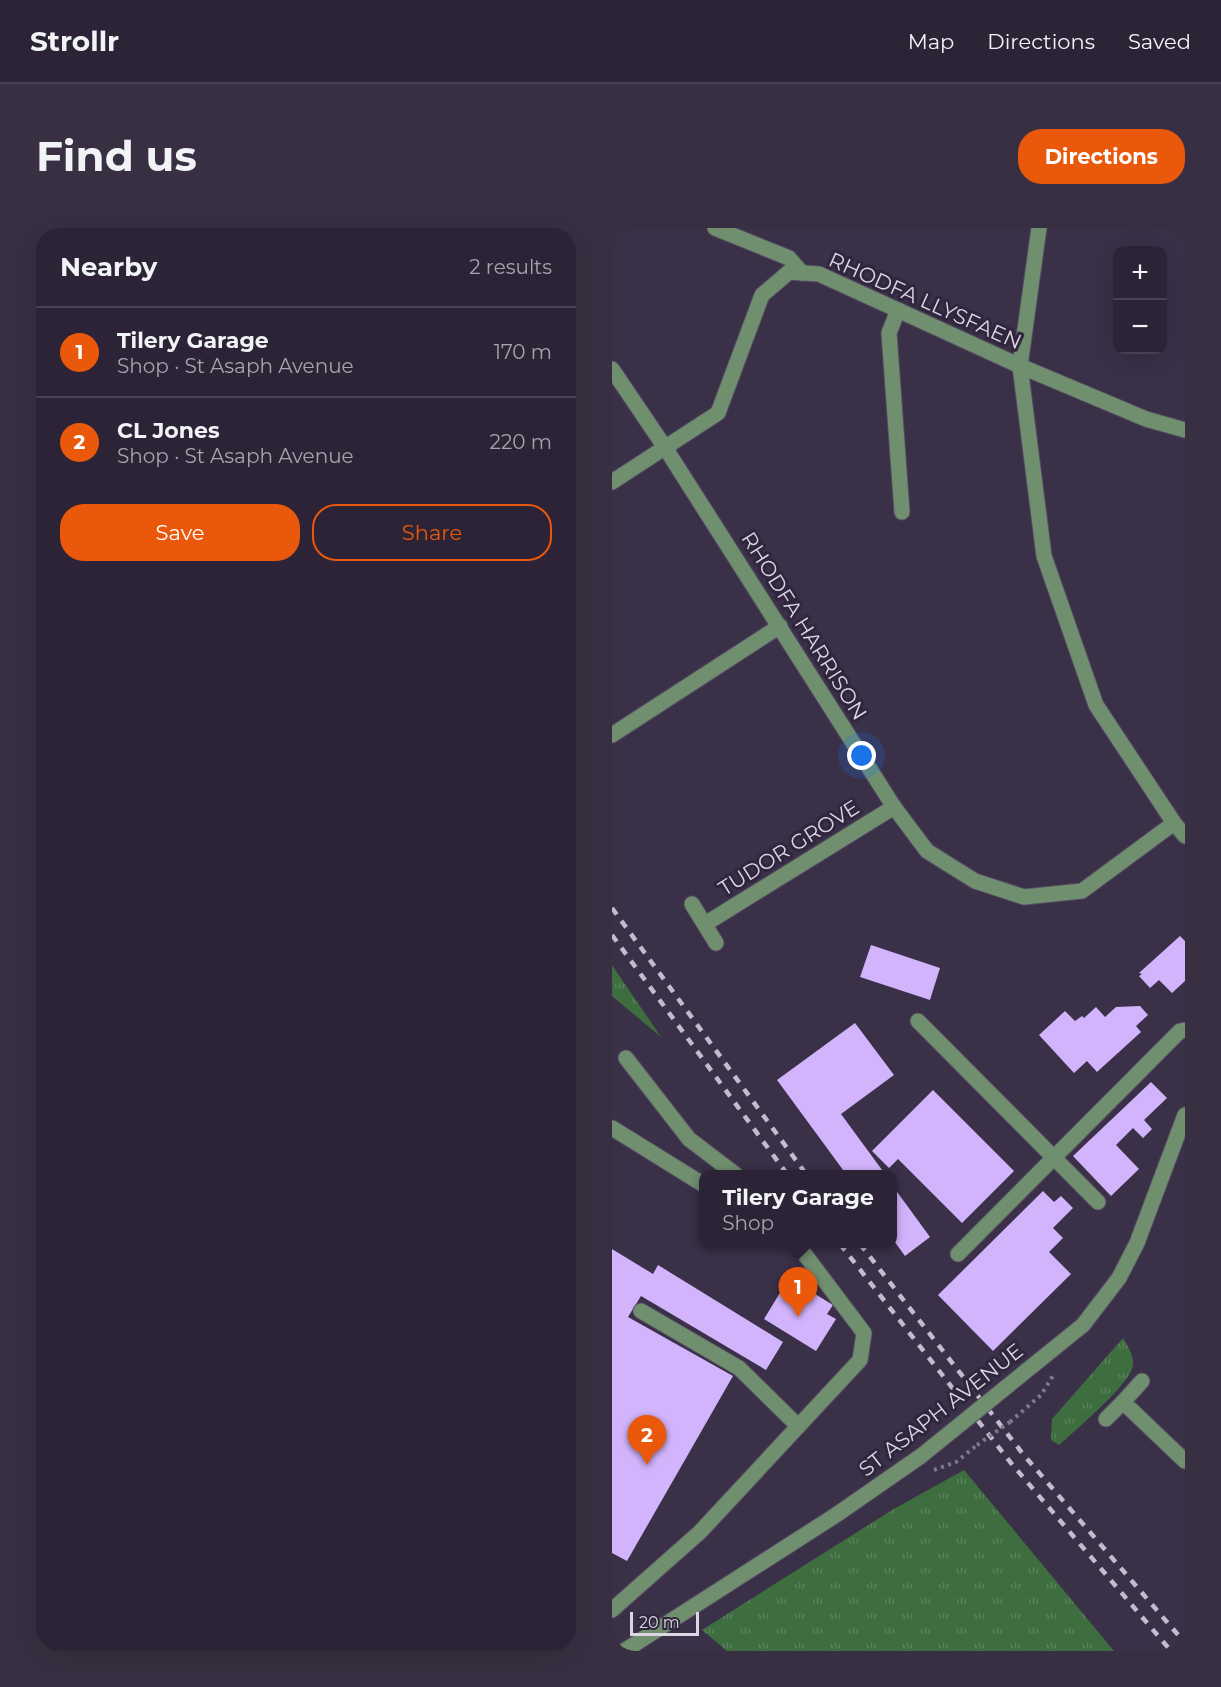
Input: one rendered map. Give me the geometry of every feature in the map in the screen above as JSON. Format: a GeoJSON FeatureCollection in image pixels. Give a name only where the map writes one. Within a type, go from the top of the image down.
{"type":"FeatureCollection","features":[{"type":"Feature","properties":{"kind":"street"},"geometry":{"type":"LineString","coordinates":[[715,228],[789,258],[802,273]]}},
{"type":"Feature","properties":{"kind":"street"},"geometry":{"type":"LineString","coordinates":[[1039,228],[1020,366],[1044,556],[1095,705],[1185,836]]}},
{"type":"Feature","properties":{"kind":"street","name":"RHODFA LLYSFAEN"},"geometry":{"type":"LineString","coordinates":[[612,482],[718,413],[762,295],[789,272],[819,274],[1020,366],[1146,419],[1185,430]]}},
{"type":"Feature","properties":{"kind":"street"},"geometry":{"type":"LineString","coordinates":[[898,310],[889,333],[902,512]]}},
{"type":"Feature","properties":{"kind":"street","name":"RHODFA HARRISON"},"geometry":{"type":"LineString","coordinates":[[612,369],[666,448],[894,807],[927,851],[975,881],[1024,897],[1082,891],[1174,823]]}},
{"type":"Feature","properties":{"kind":"street"},"geometry":{"type":"LineString","coordinates":[[612,735],[780,626]]}},
{"type":"Feature","properties":{"kind":"street","name":"TUDOR GROVE"},"geometry":{"type":"LineString","coordinates":[[705,924],[894,807]]}},
{"type":"Feature","properties":{"kind":"street","name":"TUDOR GROVE"},"geometry":{"type":"LineString","coordinates":[[692,904],[716,944]]}},
{"type":"Feature","properties":{"kind":"street"},"geometry":{"type":"LineString","coordinates":[[918,1021],[1098,1202]]}},
{"type":"Feature","properties":{"kind":"street"},"geometry":{"type":"LineString","coordinates":[[958,1254],[1180,1031],[1185,1030]]}},
{"type":"Feature","properties":{"kind":"street"},"geometry":{"type":"LineString","coordinates":[[626,1058],[689,1139],[730,1170]]}},
{"type":"Feature","properties":{"kind":"street","name":"ST ASAPH AVENUE"},"geometry":{"type":"LineString","coordinates":[[624,1651],[836,1515],[921,1456],[1083,1325],[1119,1278],[1137,1243],[1185,1115]]}},
{"type":"Feature","properties":{"kind":"street"},"geometry":{"type":"LineString","coordinates":[[612,1128],[699,1182]]}},
{"type":"Feature","properties":{"kind":"street"},"geometry":{"type":"LineString","coordinates":[[612,1610],[700,1532],[860,1360],[864,1333],[800,1248]]}},
{"type":"Feature","properties":{"kind":"street"},"geometry":{"type":"LineString","coordinates":[[641,1311],[738,1368],[798,1426]]}},
{"type":"Feature","properties":{"kind":"street"},"geometry":{"type":"LineString","coordinates":[[1106,1419],[1142,1381]]}},
{"type":"Feature","properties":{"kind":"street"},"geometry":{"type":"LineString","coordinates":[[1123,1402],[1185,1461]]}},
{"type":"Feature","properties":{"kind":"path"},"geometry":{"type":"LineString","coordinates":[[977,1445],[1010,1422]]}},
{"type":"Feature","properties":{"kind":"green space"},"geometry":{"type":"Polygon","coordinates":[[[612,965],[661,1037],[612,996],[612,965]]]}},
{"type":"Feature","properties":{"kind":"green space"},"geometry":{"type":"Polygon","coordinates":[[[1123,1338],[1133,1361],[1128,1377],[1059,1445],[1051,1440],[1052,1419],[1123,1338]]]}},
{"type":"Feature","properties":{"kind":"green space"},"geometry":{"type":"Polygon","coordinates":[[[964,1470],[1114,1651],[727,1651],[702,1630],[892,1510],[964,1470]]]}},
{"type":"Feature","properties":{"kind":"building"},"geometry":{"type":"Polygon","coordinates":[[[1180,936],[1185,941],[1185,981],[1172,993],[1159,980],[1150,988],[1139,976],[1142,974],[1139,973],[1180,936]]]}},
{"type":"Feature","properties":{"kind":"building"},"geometry":{"type":"Polygon","coordinates":[[[871,945],[940,968],[930,1000],[860,977],[871,945]]]}},
{"type":"Feature","properties":{"kind":"building"},"geometry":{"type":"Polygon","coordinates":[[[1140,1006],[1148,1015],[1136,1026],[1141,1032],[1097,1072],[1087,1061],[1074,1073],[1039,1035],[1065,1011],[1075,1021],[1082,1016],[1084,1018],[1096,1007],[1105,1017],[1116,1007],[1140,1006]]]}},
{"type":"Feature","properties":{"kind":"building"},"geometry":{"type":"Polygon","coordinates":[[[855,1023],[894,1075],[841,1114],[882,1170],[843,1170],[777,1080],[855,1023]]]}},
{"type":"Feature","properties":{"kind":"building"},"geometry":{"type":"Polygon","coordinates":[[[1151,1082],[1167,1098],[1144,1120],[1152,1129],[1143,1138],[1133,1128],[1116,1145],[1139,1169],[1111,1196],[1073,1156],[1151,1082]]]}},
{"type":"Feature","properties":{"kind":"building"},"geometry":{"type":"Polygon","coordinates":[[[933,1090],[1014,1171],[962,1223],[898,1159],[889,1168],[872,1151],[933,1090]]]}},
{"type":"Feature","properties":{"kind":"building"},"geometry":{"type":"Polygon","coordinates":[[[1043,1191],[1054,1202],[1061,1196],[1073,1208],[1053,1228],[1063,1238],[1049,1252],[1071,1274],[993,1351],[938,1295],[1043,1191]]]}},
{"type":"Feature","properties":{"kind":"building"},"geometry":{"type":"Polygon","coordinates":[[[897,1192],[930,1237],[905,1256],[897,1245],[897,1192]]]}},
{"type":"Feature","properties":{"kind":"building"},"geometry":{"type":"Polygon","coordinates":[[[612,1249],[653,1274],[658,1265],[783,1342],[766,1370],[641,1296],[628,1317],[733,1376],[627,1561],[612,1553],[612,1249]]]}},
{"type":"Feature","properties":{"kind":"building"},"geometry":{"type":"Polygon","coordinates":[[[789,1278],[833,1305],[827,1314],[836,1319],[816,1351],[764,1319],[789,1278]]]}},
{"type":"Feature","properties":{"kind":"railway"},"geometry":{"type":"LineString","coordinates":[[612,908],[803,1170]]}},
{"type":"Feature","properties":{"kind":"railway"},"geometry":{"type":"LineString","coordinates":[[612,935],[784,1170]]}},
{"type":"Feature","properties":{"kind":"railway"},"geometry":{"type":"LineString","coordinates":[[843,1248],[1011,1463],[1171,1651]]}},
{"type":"Feature","properties":{"kind":"railway"},"geometry":{"type":"LineString","coordinates":[[863,1248],[1023,1454],[1185,1643]]}},
{"type":"Feature","properties":{"kind":"place","name":"Tilery Garage"},"geometry":{"type":"Point","coordinates":[798,1317]}},
{"type":"Feature","properties":{"kind":"place","name":"CL Jones"},"geometry":{"type":"Point","coordinates":[647,1465]}}]}
